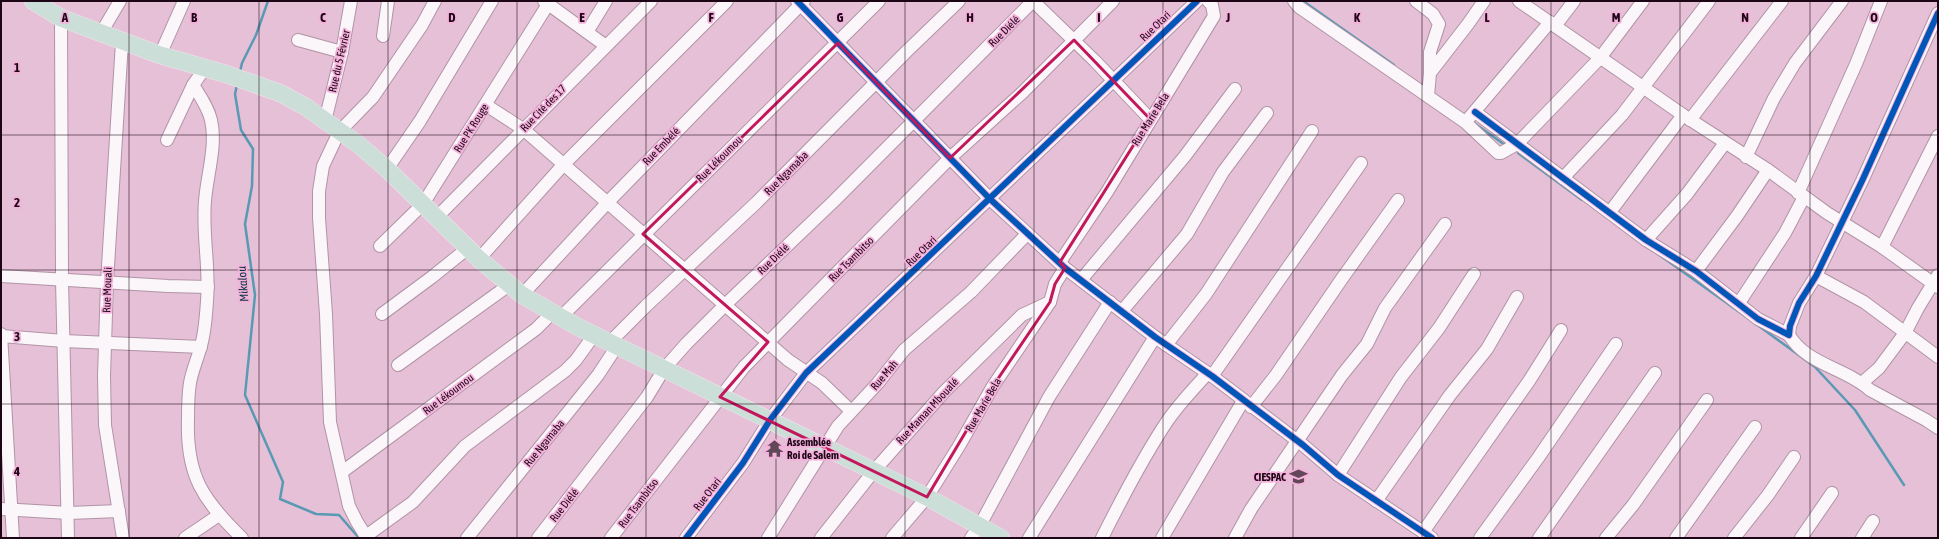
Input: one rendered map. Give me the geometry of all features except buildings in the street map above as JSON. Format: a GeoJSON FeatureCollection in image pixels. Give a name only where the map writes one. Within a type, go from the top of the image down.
{"type":"FeatureCollection","features":[{"type":"Feature","properties":{"kind":"highway"},"geometry":{"type":"LineString","coordinates":[[33,1],[61,18],[122,42],[160,55],[226,74],[280,93],[306,107],[359,145],[387,169],[474,254],[522,295],[594,335],[927,497],[975,532],[1001,538]]}},
{"type":"Feature","properties":{"kind":"street"},"geometry":{"type":"LineString","coordinates":[[101,33],[120,1]]}},
{"type":"Feature","properties":{"kind":"street"},"geometry":{"type":"LineString","coordinates":[[160,55],[184,1]]}},
{"type":"Feature","properties":{"kind":"street","name":"Rue du 5 Février"},"geometry":{"type":"LineString","coordinates":[[325,121],[342,52],[351,1]]}},
{"type":"Feature","properties":{"kind":"street"},"geometry":{"type":"LineString","coordinates":[[383,36],[388,1]]}},
{"type":"Feature","properties":{"kind":"street"},"geometry":{"type":"LineString","coordinates":[[435,1],[422,25],[373,97],[339,132],[323,166],[319,199],[326,314],[330,422],[351,511],[367,537],[413,502],[465,446],[565,371],[576,360],[594,335]]}},
{"type":"Feature","properties":{"kind":"street"},"geometry":{"type":"LineString","coordinates":[[387,169],[420,121],[492,1]]}},
{"type":"Feature","properties":{"kind":"street"},"geometry":{"type":"LineString","coordinates":[[587,32],[606,1]]}},
{"type":"Feature","properties":{"kind":"street","name":"Rue Cité des 17"},"geometry":{"type":"LineString","coordinates":[[437,217],[650,1]]}},
{"type":"Feature","properties":{"kind":"street"},"geometry":{"type":"LineString","coordinates":[[382,314],[432,277],[474,254],[726,1]]}},
{"type":"Feature","properties":{"kind":"street","name":"Rue Lékoumou"},"geometry":{"type":"LineString","coordinates":[[342,472],[556,315],[643,234],[879,1]]}},
{"type":"Feature","properties":{"kind":"street","name":"Rue Ngamaba"},"geometry":{"type":"LineString","coordinates":[[467,538],[598,375],[614,344],[685,269],[761,198],[876,81],[959,1]]}},
{"type":"Feature","properties":{"kind":"street"},"geometry":{"type":"LineString","coordinates":[[1033,1],[1074,40],[1150,119]]}},
{"type":"Feature","properties":{"kind":"street","name":"Rue Diélé"},"geometry":{"type":"LineString","coordinates":[[538,538],[647,397],[664,369],[726,304],[834,201],[1033,1]]}},
{"type":"Feature","properties":{"kind":"street","name":"Rue Tsambitso"},"geometry":{"type":"LineString","coordinates":[[611,538],[744,367],[950,158],[1023,92],[1113,1]]}},
{"type":"Feature","properties":{"kind":"street","name":"Rue Otari"},"geometry":{"type":"LineString","coordinates":[[686,538],[743,462],[770,420],[806,373],[1197,1]]}},
{"type":"Feature","properties":{"kind":"street","name":"Rue Marie Bela"},"geometry":{"type":"LineString","coordinates":[[892,538],[927,497],[959,446],[993,386],[1050,302],[1062,265],[1214,16],[1212,5],[1208,1]]}},
{"type":"Feature","properties":{"kind":"street"},"geometry":{"type":"LineString","coordinates":[[1294,1],[1299,7],[1465,122],[1498,153],[1505,153],[1517,144],[1600,58],[1644,1]]}},
{"type":"Feature","properties":{"kind":"street"},"geometry":{"type":"LineString","coordinates":[[1416,1],[1433,14],[1440,24],[1430,52],[1428,96]]}},
{"type":"Feature","properties":{"kind":"street"},"geometry":{"type":"LineString","coordinates":[[1430,72],[1484,1]]}},
{"type":"Feature","properties":{"kind":"street"},"geometry":{"type":"LineString","coordinates":[[1519,1],[1535,5],[1552,24],[1600,58],[1725,143],[1768,170],[1801,195],[1937,282],[1918,308],[1905,333],[1879,368],[1863,382]]}},
{"type":"Feature","properties":{"kind":"street"},"geometry":{"type":"LineString","coordinates":[[1465,122],[1574,1]]}},
{"type":"Feature","properties":{"kind":"street"},"geometry":{"type":"LineString","coordinates":[[1563,178],[1622,115],[1709,1]]}},
{"type":"Feature","properties":{"kind":"street"},"geometry":{"type":"LineString","coordinates":[[1610,212],[1782,1]]}},
{"type":"Feature","properties":{"kind":"street"},"geometry":{"type":"LineString","coordinates":[[1746,157],[1774,98],[1795,64],[1842,1]]}},
{"type":"Feature","properties":{"kind":"street"},"geometry":{"type":"LineString","coordinates":[[548,2],[606,46]]}},
{"type":"Feature","properties":{"kind":"street","name":"Rue PK Rouge"},"geometry":{"type":"LineString","coordinates":[[380,246],[423,204],[486,105],[548,2]]}},
{"type":"Feature","properties":{"kind":"street"},"geometry":{"type":"LineString","coordinates":[[800,2],[990,199],[1062,265],[1166,345],[1210,374],[1297,441],[1338,475],[1427,535],[1561,330]]}},
{"type":"Feature","properties":{"kind":"street","name":"Rue Embélé"},"geometry":{"type":"LineString","coordinates":[[522,295],[608,202],[800,2]]}},
{"type":"Feature","properties":{"kind":"street"},"geometry":{"type":"LineString","coordinates":[[1739,303],[1785,233],[1856,64],[1878,2]]}},
{"type":"Feature","properties":{"kind":"street"},"geometry":{"type":"LineString","coordinates":[[1938,13],[1878,146],[1816,276],[1799,303],[1790,326],[1789,335],[1794,344],[1816,359],[1863,382],[1870,390],[1938,428]]}},
{"type":"Feature","properties":{"kind":"street"},"geometry":{"type":"LineString","coordinates":[[61,18],[62,280],[69,513],[68,538]]}},
{"type":"Feature","properties":{"kind":"street"},"geometry":{"type":"LineString","coordinates":[[298,40],[342,52]]}},
{"type":"Feature","properties":{"kind":"street","name":"Rue Mouali"},"geometry":{"type":"LineString","coordinates":[[122,42],[107,282],[104,376],[105,425],[123,538]]}},
{"type":"Feature","properties":{"kind":"street"},"geometry":{"type":"LineString","coordinates":[[167,140],[193,85],[205,68]]}},
{"type":"Feature","properties":{"kind":"street"},"geometry":{"type":"LineString","coordinates":[[193,85],[207,108],[212,128],[204,224],[208,287],[201,347],[189,390],[187,432],[189,457],[193,473],[200,486],[219,515],[242,538]]}},
{"type":"Feature","properties":{"kind":"street"},"geometry":{"type":"LineString","coordinates":[[1081,280],[1185,156],[1235,89]]}},
{"type":"Feature","properties":{"kind":"street"},"geometry":{"type":"LineString","coordinates":[[486,105],[523,129],[768,342],[806,373],[830,390],[851,411]]}},
{"type":"Feature","properties":{"kind":"street"},"geometry":{"type":"LineString","coordinates":[[1475,112],[1646,240],[1696,271],[1768,326],[1789,335]]}},
{"type":"Feature","properties":{"kind":"street"},"geometry":{"type":"LineString","coordinates":[[1122,310],[1186,234],[1223,172],[1267,113]]}},
{"type":"Feature","properties":{"kind":"street"},"geometry":{"type":"LineString","coordinates":[[1166,345],[1206,294],[1312,131]]}},
{"type":"Feature","properties":{"kind":"street"},"geometry":{"type":"LineString","coordinates":[[1882,247],[1938,136]]}},
{"type":"Feature","properties":{"kind":"street"},"geometry":{"type":"LineString","coordinates":[[1646,240],[1687,194],[1725,143]]}},
{"type":"Feature","properties":{"kind":"street"},"geometry":{"type":"LineString","coordinates":[[1102,538],[1120,502],[1168,420],[1184,399],[1210,374],[1361,164]]}},
{"type":"Feature","properties":{"kind":"street"},"geometry":{"type":"LineString","coordinates":[[1696,271],[1738,216],[1768,170]]}},
{"type":"Feature","properties":{"kind":"street"},"geometry":{"type":"LineString","coordinates":[[1162,538],[1247,404],[1276,375],[1398,200]]}},
{"type":"Feature","properties":{"kind":"street"},"geometry":{"type":"LineString","coordinates":[[1235,538],[1251,509],[1297,441],[1367,344],[1386,308],[1445,224]]}},
{"type":"Feature","properties":{"kind":"street","name":"Rue Mah"},"geometry":{"type":"LineString","coordinates":[[768,538],[838,426],[878,383],[904,350],[971,292],[1027,234]]}},
{"type":"Feature","properties":{"kind":"street"},"geometry":{"type":"LineString","coordinates":[[1338,475],[1401,378],[1439,328],[1474,274]]}},
{"type":"Feature","properties":{"kind":"street"},"geometry":{"type":"LineString","coordinates":[[1,276],[208,287]]}},
{"type":"Feature","properties":{"kind":"street"},"geometry":{"type":"LineString","coordinates":[[1816,276],[1864,302],[1938,356]]}},
{"type":"Feature","properties":{"kind":"street"},"geometry":{"type":"LineString","coordinates":[[398,366],[509,285]]}},
{"type":"Feature","properties":{"kind":"street"},"geometry":{"type":"LineString","coordinates":[[1376,501],[1450,395],[1487,349],[1517,297]]}},
{"type":"Feature","properties":{"kind":"street","name":"Rue Maman Mboualé"},"geometry":{"type":"LineString","coordinates":[[821,538],[873,472],[944,392],[1022,315],[1050,302]]}},
{"type":"Feature","properties":{"kind":"street"},"geometry":{"type":"LineString","coordinates":[[975,532],[1049,397],[1110,302]]}},
{"type":"Feature","properties":{"kind":"street"},"geometry":{"type":"LineString","coordinates":[[13,538],[6,509],[1,335],[64,341],[201,347]]}},
{"type":"Feature","properties":{"kind":"street"},"geometry":{"type":"LineString","coordinates":[[1029,538],[1156,337]]}},
{"type":"Feature","properties":{"kind":"street"},"geometry":{"type":"LineString","coordinates":[[1480,538],[1616,344]]}},
{"type":"Feature","properties":{"kind":"street"},"geometry":{"type":"LineString","coordinates":[[1539,538],[1655,373]]}},
{"type":"Feature","properties":{"kind":"street"},"geometry":{"type":"LineString","coordinates":[[1606,538],[1632,505],[1707,400]]}},
{"type":"Feature","properties":{"kind":"street"},"geometry":{"type":"LineString","coordinates":[[1676,538],[1755,426]]}},
{"type":"Feature","properties":{"kind":"street"},"geometry":{"type":"LineString","coordinates":[[1734,538],[1768,495],[1794,457]]}},
{"type":"Feature","properties":{"kind":"street"},"geometry":{"type":"LineString","coordinates":[[1801,538],[1832,493]]}},
{"type":"Feature","properties":{"kind":"street"},"geometry":{"type":"LineString","coordinates":[[6,509],[69,513],[119,511]]}},
{"type":"Feature","properties":{"kind":"street"},"geometry":{"type":"LineString","coordinates":[[185,538],[219,515]]}},
{"type":"Feature","properties":{"kind":"street"},"geometry":{"type":"LineString","coordinates":[[1862,538],[1873,521]]}},
{"type":"Feature","properties":{"kind":"highlighted area"},"geometry":{"type":"Polygon","coordinates":[[[1074,40],[1150,119],[1060,262],[1065,268],[1055,284],[1050,302],[993,386],[927,497],[720,397],[768,342],[643,234],[838,43],[950,158],[1074,40]]]}},
{"type":"Feature","properties":{"kind":"waterway","name":"Mikalou"},"geometry":{"type":"LineString","coordinates":[[240,72],[242,63],[256,35],[268,1]]}},
{"type":"Feature","properties":{"kind":"waterway"},"geometry":{"type":"LineString","coordinates":[[1303,1],[1394,65]]}},
{"type":"Feature","properties":{"kind":"waterway","name":"Mikalou"},"geometry":{"type":"LineString","coordinates":[[237,85],[235,94],[241,130],[253,149],[252,186],[245,224],[255,295],[245,395],[283,482],[280,499],[316,514],[339,515],[359,538]]}},
{"type":"Feature","properties":{"kind":"waterway"},"geometry":{"type":"LineString","coordinates":[[1474,123],[1505,145]]}},
{"type":"Feature","properties":{"kind":"waterway"},"geometry":{"type":"LineString","coordinates":[[1518,153],[1582,200]]}},
{"type":"Feature","properties":{"kind":"waterway"},"geometry":{"type":"LineString","coordinates":[[1658,254],[1745,316]]}},
{"type":"Feature","properties":{"kind":"waterway"},"geometry":{"type":"LineString","coordinates":[[1756,324],[1815,367],[1855,410],[1904,485]]}},
{"type":"Feature","properties":{"kind":"cycle path"},"geometry":{"type":"LineString","coordinates":[[797,1],[990,199],[1065,268],[1155,337],[1212,376],[1303,445],[1338,475],[1432,538]]}},
{"type":"Feature","properties":{"kind":"cycle path"},"geometry":{"type":"LineString","coordinates":[[686,538],[743,463],[770,420],[806,373],[1197,1]]}},
{"type":"Feature","properties":{"kind":"cycle path"},"geometry":{"type":"LineString","coordinates":[[1475,112],[1646,240],[1696,271],[1758,319],[1789,335],[1790,326],[1799,303],[1816,276],[1862,181],[1938,13]]}},
{"type":"Feature","properties":{"kind":"place","name":"Assemblée Roi de Salem"},"geometry":{"type":"Point","coordinates":[774,448]}},
{"type":"Feature","properties":{"kind":"place","name":"CIESPAC"},"geometry":{"type":"Point","coordinates":[1299,477]}}]}
